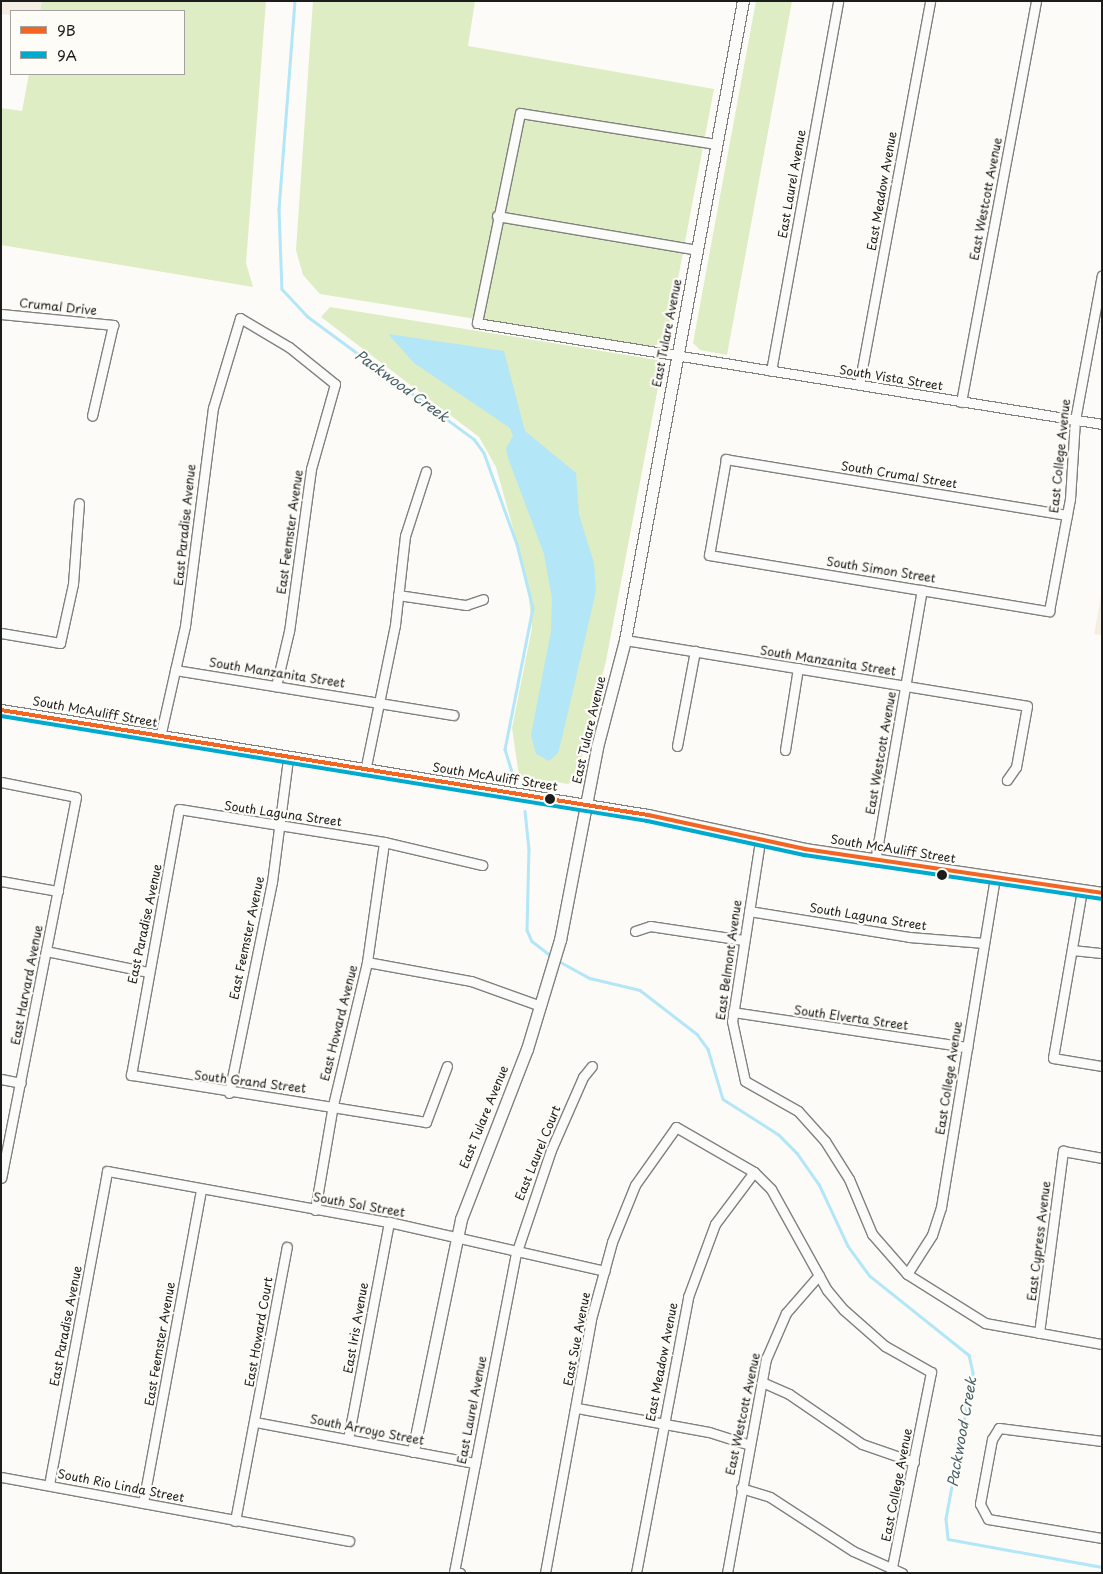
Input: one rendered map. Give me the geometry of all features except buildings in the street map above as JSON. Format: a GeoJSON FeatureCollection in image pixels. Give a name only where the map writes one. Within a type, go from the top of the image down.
{"type":"FeatureCollection","features":[{"type":"Feature","properties":{"kind":"street","name":"East Tulare Avenue"},"geometry":{"type":"LineString","coordinates":[[413,1452],[456,1237],[541,1006],[557,952],[586,805],[625,640],[742,1]]}},
{"type":"Feature","properties":{"kind":"street","name":"East Laurel Avenue"},"geometry":{"type":"LineString","coordinates":[[771,371],[838,1]]}},
{"type":"Feature","properties":{"kind":"street","name":"East Meadow Avenue"},"geometry":{"type":"LineString","coordinates":[[860,385],[930,1]]}},
{"type":"Feature","properties":{"kind":"street","name":"East Westcott Avenue"},"geometry":{"type":"LineString","coordinates":[[961,402],[1036,1]]}},
{"type":"Feature","properties":{"kind":"street"},"geometry":{"type":"LineString","coordinates":[[697,250],[497,216],[520,113],[716,144]]}},
{"type":"Feature","properties":{"kind":"street","name":"South Vista Street"},"geometry":{"type":"LineString","coordinates":[[497,216],[477,323],[1102,424]]}},
{"type":"Feature","properties":{"kind":"street","name":"East College Avenue"},"geometry":{"type":"LineString","coordinates":[[1049,611],[1067,516],[1075,420],[1102,275]]}},
{"type":"Feature","properties":{"kind":"street","name":"Crumal Drive"},"geometry":{"type":"LineString","coordinates":[[1,314],[113,325],[92,416]]}},
{"type":"Feature","properties":{"kind":"street","name":"East Feemster Avenue"},"geometry":{"type":"LineString","coordinates":[[240,318],[289,347],[335,384],[312,469],[289,631],[276,686]]}},
{"type":"Feature","properties":{"kind":"street","name":"East Paradise Avenue"},"geometry":{"type":"LineString","coordinates":[[160,737],[195,564],[212,416],[240,318]]}},
{"type":"Feature","properties":{"kind":"street","name":"South Crumal Street"},"geometry":{"type":"LineString","coordinates":[[709,555],[726,459],[1067,516]]}},
{"type":"Feature","properties":{"kind":"street"},"geometry":{"type":"LineString","coordinates":[[364,771],[398,595],[405,536],[426,471]]}},
{"type":"Feature","properties":{"kind":"street"},"geometry":{"type":"LineString","coordinates":[[1,633],[60,643],[73,584],[79,503]]}},
{"type":"Feature","properties":{"kind":"street","name":"South Simon Street"},"geometry":{"type":"LineString","coordinates":[[709,555],[1049,611]]}},
{"type":"Feature","properties":{"kind":"street","name":"East Westcott Avenue"},"geometry":{"type":"LineString","coordinates":[[876,861],[922,590]]}},
{"type":"Feature","properties":{"kind":"street"},"geometry":{"type":"LineString","coordinates":[[398,595],[466,605],[483,599]]}},
{"type":"Feature","properties":{"kind":"street","name":"South Manzanita Street"},"geometry":{"type":"LineString","coordinates":[[625,640],[1027,706],[1016,767],[1007,780]]}},
{"type":"Feature","properties":{"kind":"street"},"geometry":{"type":"LineString","coordinates":[[677,746],[696,652]]}},
{"type":"Feature","properties":{"kind":"street"},"geometry":{"type":"LineString","coordinates":[[785,750],[798,668]]}},
{"type":"Feature","properties":{"kind":"street","name":"South Manzanita Street"},"geometry":{"type":"LineString","coordinates":[[175,670],[453,715]]}},
{"type":"Feature","properties":{"kind":"street","name":"South McAuliff Street"},"geometry":{"type":"LineString","coordinates":[[1,710],[364,771],[586,805],[760,841],[876,861],[1102,892]]}},
{"type":"Feature","properties":{"kind":"street","name":"East Feemster Avenue"},"geometry":{"type":"LineString","coordinates":[[230,1093],[267,909],[288,758]]}},
{"type":"Feature","properties":{"kind":"street","name":"East Harvard Avenue"},"geometry":{"type":"LineString","coordinates":[[1,782],[76,797],[2,1178]]}},
{"type":"Feature","properties":{"kind":"street","name":"East Paradise Avenue"},"geometry":{"type":"LineString","coordinates":[[131,1075],[148,972],[179,809]]}},
{"type":"Feature","properties":{"kind":"street","name":"South Laguna Street"},"geometry":{"type":"LineString","coordinates":[[179,809],[278,828],[384,842],[482,865]]}},
{"type":"Feature","properties":{"kind":"street","name":"East Belmont Avenue"},"geometry":{"type":"LineString","coordinates":[[760,841],[733,1012],[738,1066],[745,1081],[798,1111],[825,1140],[849,1178],[872,1234],[908,1274]]}},
{"type":"Feature","properties":{"kind":"street","name":"East Howard Avenue"},"geometry":{"type":"LineString","coordinates":[[315,1210],[333,1105],[367,962],[384,842]]}},
{"type":"Feature","properties":{"kind":"street","name":"East College Avenue"},"geometry":{"type":"LineString","coordinates":[[908,1274],[937,1222],[995,878]]}},
{"type":"Feature","properties":{"kind":"street"},"geometry":{"type":"LineString","coordinates":[[1,881],[58,891]]}},
{"type":"Feature","properties":{"kind":"street"},"geometry":{"type":"LineString","coordinates":[[1082,890],[1053,1058],[1102,1066]]}},
{"type":"Feature","properties":{"kind":"street","name":"South Laguna Street"},"geometry":{"type":"LineString","coordinates":[[749,910],[909,937],[984,943]]}},
{"type":"Feature","properties":{"kind":"street"},"geometry":{"type":"LineString","coordinates":[[635,931],[650,926],[744,940]]}},
{"type":"Feature","properties":{"kind":"street"},"geometry":{"type":"LineString","coordinates":[[1072,950],[1102,953]]}},
{"type":"Feature","properties":{"kind":"street"},"geometry":{"type":"LineString","coordinates":[[46,951],[148,972]]}},
{"type":"Feature","properties":{"kind":"street"},"geometry":{"type":"LineString","coordinates":[[367,962],[471,981],[541,1006]]}},
{"type":"Feature","properties":{"kind":"street","name":"South Elverta Street"},"geometry":{"type":"LineString","coordinates":[[733,1012],[967,1047]]}},
{"type":"Feature","properties":{"kind":"street","name":"South Grand Street"},"geometry":{"type":"LineString","coordinates":[[131,1075],[230,1093],[333,1105],[426,1122],[447,1066]]}},
{"type":"Feature","properties":{"kind":"street","name":"East Laurel Court"},"geometry":{"type":"LineString","coordinates":[[516,1254],[551,1150],[583,1077],[592,1066]]}},
{"type":"Feature","properties":{"kind":"street"},"geometry":{"type":"LineString","coordinates":[[1,1079],[21,1083]]}},
{"type":"Feature","properties":{"kind":"street","name":"East Sue Avenue"},"geometry":{"type":"LineString","coordinates":[[545,1573],[604,1271],[635,1185],[676,1127],[754,1172]]}},
{"type":"Feature","properties":{"kind":"street","name":"East Cypress Avenue"},"geometry":{"type":"LineString","coordinates":[[1039,1334],[1063,1151],[1102,1158]]}},
{"type":"Feature","properties":{"kind":"street","name":"East Paradise Avenue"},"geometry":{"type":"LineString","coordinates":[[49,1485],[107,1171]]}},
{"type":"Feature","properties":{"kind":"street","name":"South Sol Street"},"geometry":{"type":"LineString","coordinates":[[107,1171],[388,1222],[456,1237],[516,1254],[604,1271]]}},
{"type":"Feature","properties":{"kind":"street"},"geometry":{"type":"LineString","coordinates":[[754,1172],[771,1189],[819,1275]]}},
{"type":"Feature","properties":{"kind":"street","name":"East Meadow Avenue"},"geometry":{"type":"LineString","coordinates":[[636,1573],[663,1423],[700,1260],[715,1224],[754,1172]]}},
{"type":"Feature","properties":{"kind":"street","name":"East Feemster Avenue"},"geometry":{"type":"LineString","coordinates":[[143,1503],[201,1188]]}},
{"type":"Feature","properties":{"kind":"street","name":"East Iris Avenue"},"geometry":{"type":"LineString","coordinates":[[348,1439],[388,1222]]}},
{"type":"Feature","properties":{"kind":"street","name":"East Howard Court"},"geometry":{"type":"LineString","coordinates":[[255,1422],[287,1246]]}},
{"type":"Feature","properties":{"kind":"street","name":"East Laurel Avenue"},"geometry":{"type":"LineString","coordinates":[[457,1572],[474,1463],[516,1254]]}},
{"type":"Feature","properties":{"kind":"street"},"geometry":{"type":"LineString","coordinates":[[908,1274],[985,1323],[1004,1328],[1102,1344]]}},
{"type":"Feature","properties":{"kind":"street","name":"East Westcott Avenue"},"geometry":{"type":"LineString","coordinates":[[727,1573],[766,1359],[786,1313],[819,1275]]}},
{"type":"Feature","properties":{"kind":"street","name":"East College Avenue"},"geometry":{"type":"LineString","coordinates":[[819,1275],[863,1329],[931,1372],[892,1571]]}},
{"type":"Feature","properties":{"kind":"street"},"geometry":{"type":"LineString","coordinates":[[762,1382],[789,1394],[862,1444],[914,1462]]}},
{"type":"Feature","properties":{"kind":"street"},"geometry":{"type":"LineString","coordinates":[[577,1408],[663,1423],[750,1445]]}},
{"type":"Feature","properties":{"kind":"street"},"geometry":{"type":"LineString","coordinates":[[236,1521],[255,1422]]}},
{"type":"Feature","properties":{"kind":"street","name":"South Arroyo Street"},"geometry":{"type":"LineString","coordinates":[[255,1422],[474,1463]]}},
{"type":"Feature","properties":{"kind":"street"},"geometry":{"type":"LineString","coordinates":[[1102,1441],[999,1428],[992,1439],[982,1512],[988,1519],[1102,1538]]}},
{"type":"Feature","properties":{"kind":"street","name":"South Rio Linda Street"},"geometry":{"type":"LineString","coordinates":[[1,1477],[349,1541]]}},
{"type":"Feature","properties":{"kind":"street"},"geometry":{"type":"LineString","coordinates":[[741,1488],[790,1508],[853,1552],[892,1571],[902,1573]]}},
{"type":"Feature","properties":{"kind":"shaded area"},"geometry":{"type":"Polygon","coordinates":[[[1,1],[42,1],[40,10],[10,10],[10,15],[1,14],[1,1]]]}},
{"type":"Feature","properties":{"kind":"shaded area"},"geometry":{"type":"Polygon","coordinates":[[[1102,591],[1102,635],[1094,634],[1102,591]]]}},
{"type":"Feature","properties":{"kind":"green space"},"geometry":{"type":"Polygon","coordinates":[[[42,1],[266,1],[246,263],[253,287],[1,245],[1,108],[22,111],[29,75],[185,75],[185,10],[40,10],[42,1]]]}},
{"type":"Feature","properties":{"kind":"green space"},"geometry":{"type":"Polygon","coordinates":[[[313,1],[475,1],[468,46],[714,89],[666,342],[649,347],[320,294],[303,275],[296,250],[313,1]]]}},
{"type":"Feature","properties":{"kind":"green space"},"geometry":{"type":"Polygon","coordinates":[[[756,1],[792,1],[727,355],[700,350],[693,343],[756,1]]]}},
{"type":"Feature","properties":{"kind":"green space"},"geometry":{"type":"Polygon","coordinates":[[[330,307],[663,361],[606,661],[576,779],[568,784],[519,776],[512,728],[532,628],[527,579],[496,467],[479,437],[321,317],[330,307]]]}},
{"type":"Feature","properties":{"kind":"water"},"geometry":{"type":"Polygon","coordinates":[[[388,334],[504,351],[525,431],[576,473],[579,515],[594,563],[596,591],[558,753],[549,761],[536,754],[531,735],[551,631],[552,599],[544,554],[508,458],[506,448],[513,436],[510,428],[414,363],[388,334]]]}},
{"type":"Feature","properties":{"kind":"waterway","name":"Packwood Creek"},"geometry":{"type":"LineString","coordinates":[[295,1],[279,209],[282,289],[307,316],[474,439],[484,453],[517,544],[533,608],[505,749],[514,778]]}},
{"type":"Feature","properties":{"kind":"waterway","name":"Packwood Creek"},"geometry":{"type":"LineString","coordinates":[[525,811],[529,848],[527,930],[532,941],[551,956]]}},
{"type":"Feature","properties":{"kind":"waterway","name":"Packwood Creek"},"geometry":{"type":"LineString","coordinates":[[557,960],[590,978],[640,990],[697,1034],[708,1049],[723,1099],[778,1134],[797,1153],[819,1184],[848,1246],[870,1276],[969,1355],[973,1373],[946,1519],[948,1539],[1102,1567]]}},
{"type":"Feature","properties":{"kind":"transit line","name":"9B"},"geometry":{"type":"LineString","coordinates":[[1,710],[648,815],[805,849],[1102,893]]}},
{"type":"Feature","properties":{"kind":"transit line","name":"9A"},"geometry":{"type":"LineString","coordinates":[[1,716],[647,821],[804,855],[1101,899]]}}]}
